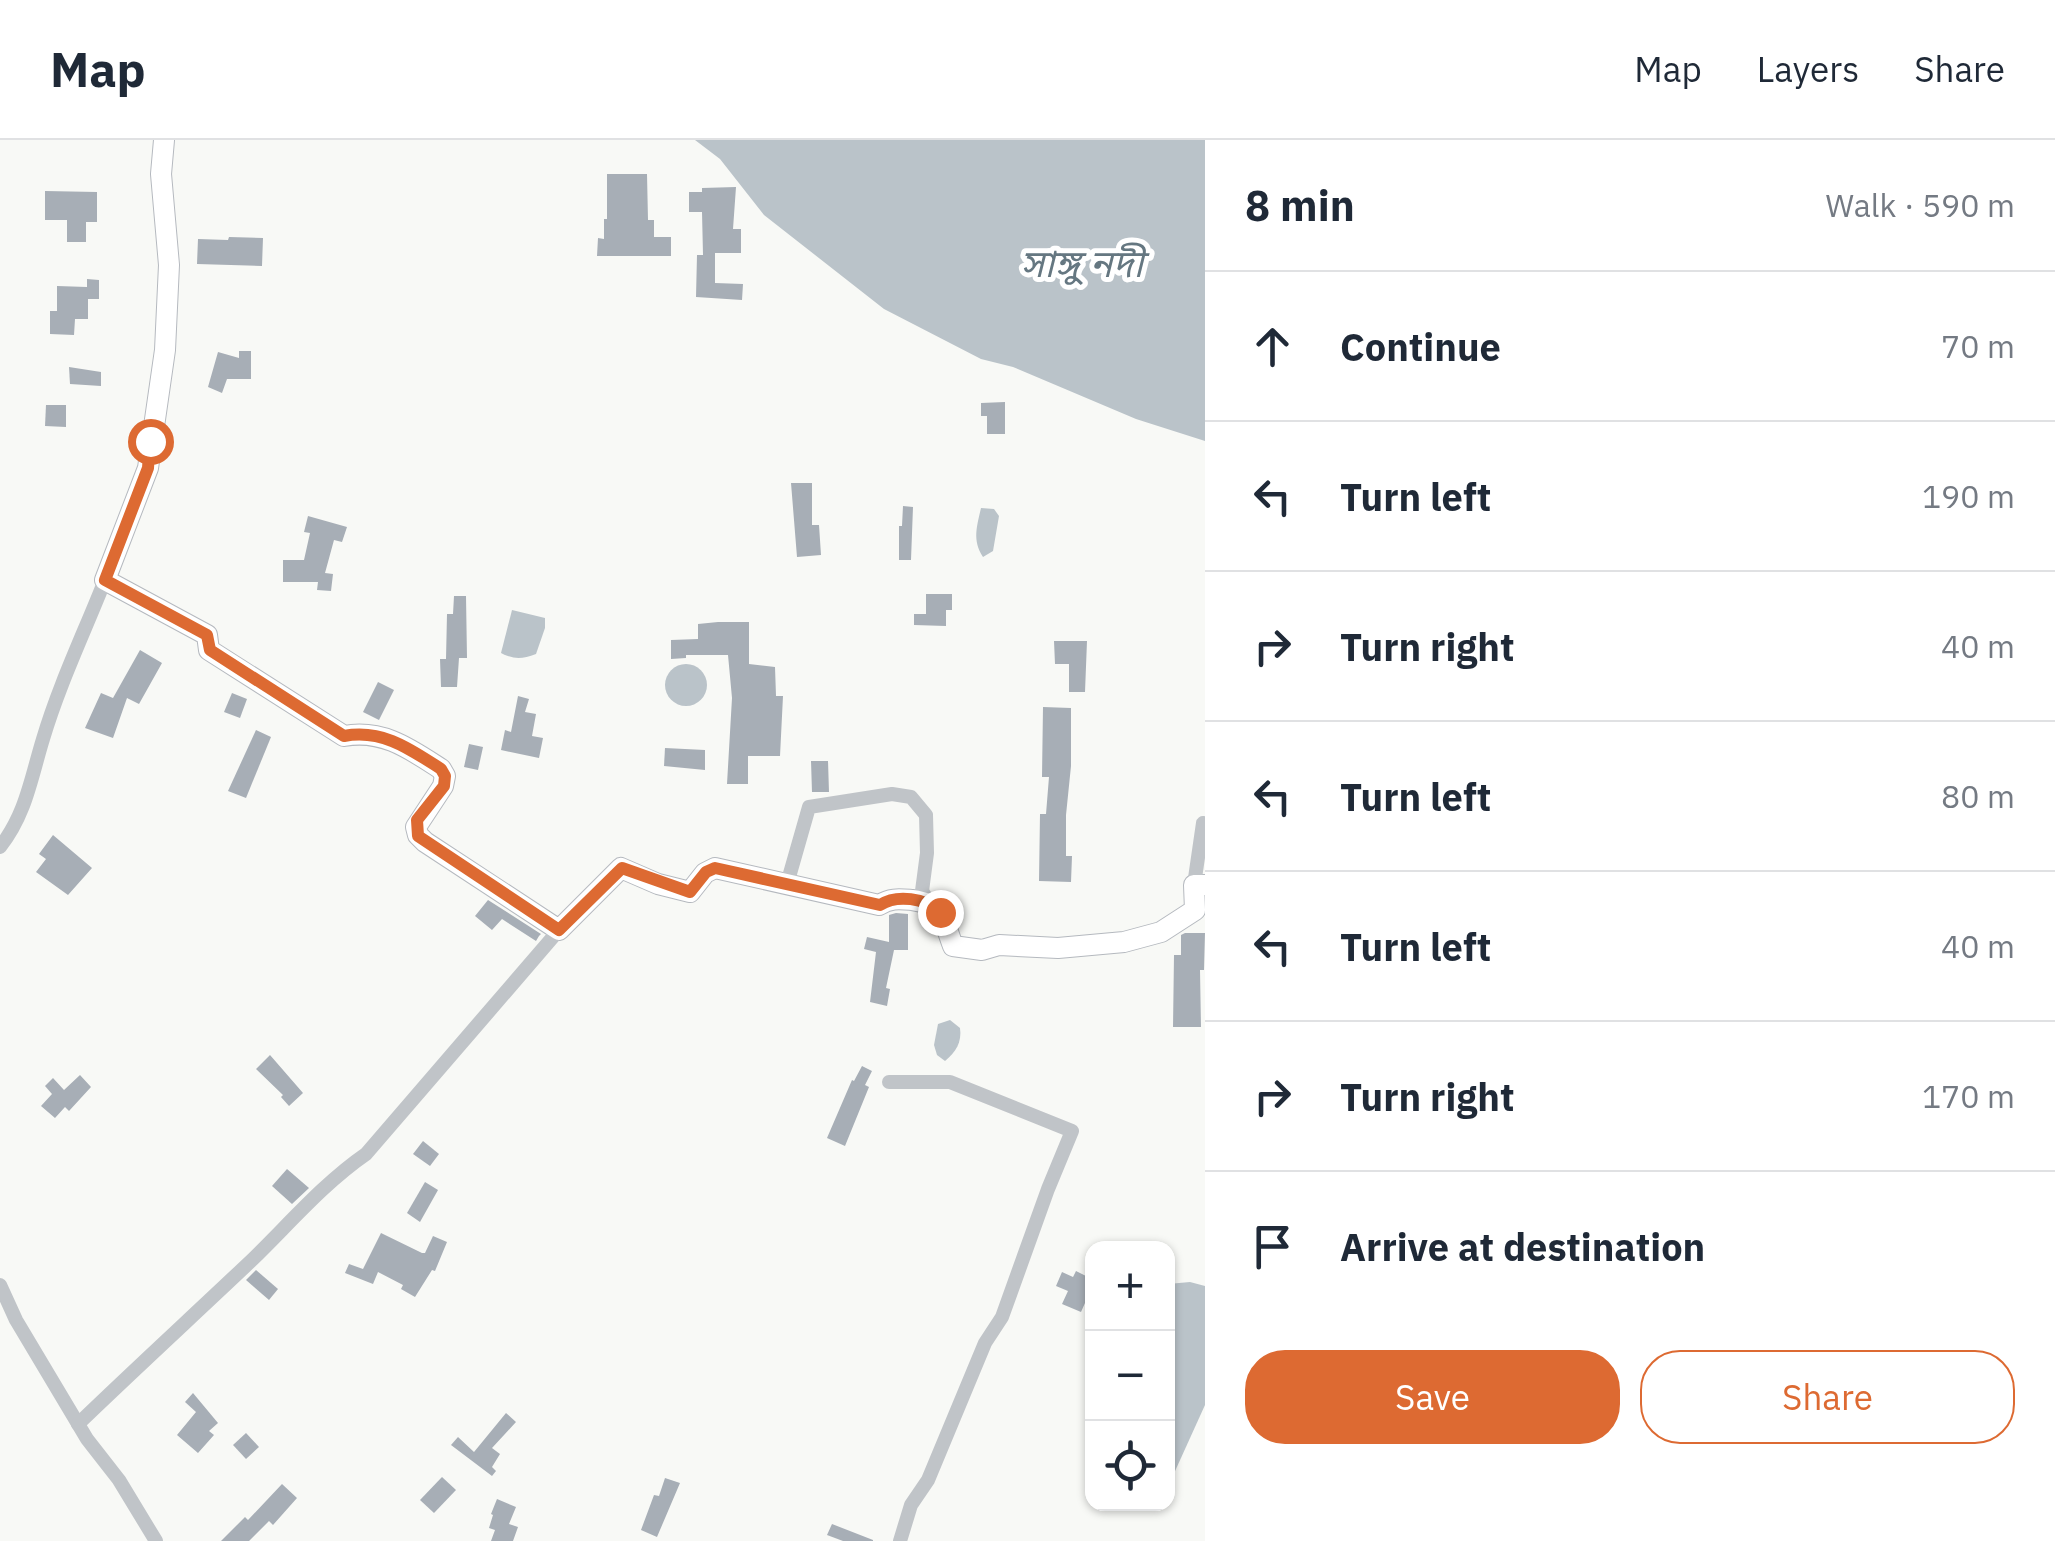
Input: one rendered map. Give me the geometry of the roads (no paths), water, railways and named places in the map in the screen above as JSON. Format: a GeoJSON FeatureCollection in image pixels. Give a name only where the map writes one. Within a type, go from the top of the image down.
{"type":"FeatureCollection","features":[{"type":"Feature","properties":{"kind":"main road"},"geometry":{"type":"LineString","coordinates":[[164,140],[161,174],[169,265],[165,350],[148,468],[105,580],[207,635],[210,650],[344,736],[381,735],[441,769],[444,786],[417,820],[418,836],[559,930],[622,868],[690,892],[706,872],[715,868],[880,905],[890,898],[930,902],[940,912],[953,946],[982,950],[998,945],[1058,948],[1124,942],[1161,932],[1195,910],[1200,885]]}},
{"type":"Feature","properties":{"kind":"street"},"geometry":{"type":"LineString","coordinates":[[0,847],[22,811],[43,738],[105,580]]}},
{"type":"Feature","properties":{"kind":"street"},"geometry":{"type":"LineString","coordinates":[[787,884],[809,808],[892,794],[911,797],[926,815],[927,853],[922,890],[930,902]]}},
{"type":"Feature","properties":{"kind":"street"},"geometry":{"type":"LineString","coordinates":[[1200,885],[1203,822]]}},
{"type":"Feature","properties":{"kind":"street"},"geometry":{"type":"LineString","coordinates":[[78,1424],[164,1346],[332,1178],[366,1154],[559,930]]}},
{"type":"Feature","properties":{"kind":"street"},"geometry":{"type":"LineString","coordinates":[[889,1082],[950,1082],[1072,1131],[1002,1317],[985,1343],[928,1480],[911,1504],[900,1541]]}},
{"type":"Feature","properties":{"kind":"street"},"geometry":{"type":"LineString","coordinates":[[0,1285],[16,1320],[78,1424],[119,1480],[156,1541]]}},
{"type":"Feature","properties":{"kind":"water","name":"সাঙ্গু নদী"},"geometry":{"type":"Polygon","coordinates":[[[695,140],[1205,140],[1205,441],[1136,419],[1013,367],[981,359],[884,309],[764,215],[720,159],[695,140]]]}},
{"type":"Feature","properties":{"kind":"water"},"geometry":{"type":"Polygon","coordinates":[[[981,508],[994,509],[999,516],[993,551],[983,557],[976,539],[981,508]]]}},
{"type":"Feature","properties":{"kind":"water"},"geometry":{"type":"Polygon","coordinates":[[[512,610],[545,618],[536,654],[519,658],[501,653],[512,610]]]}},
{"type":"Feature","properties":{"kind":"water"},"geometry":{"type":"Polygon","coordinates":[[[686,664],[701,670],[707,685],[701,700],[686,706],[671,700],[665,685],[671,670],[686,664]]]}},
{"type":"Feature","properties":{"kind":"water"},"geometry":{"type":"Polygon","coordinates":[[[950,1020],[960,1028],[960,1038],[945,1061],[937,1055],[934,1045],[938,1024],[950,1020]]]}},
{"type":"Feature","properties":{"kind":"water"},"geometry":{"type":"Polygon","coordinates":[[[1175,1283],[1205,1286],[1205,1405],[1175,1471],[1175,1331],[1175,1283]]]}}]}
